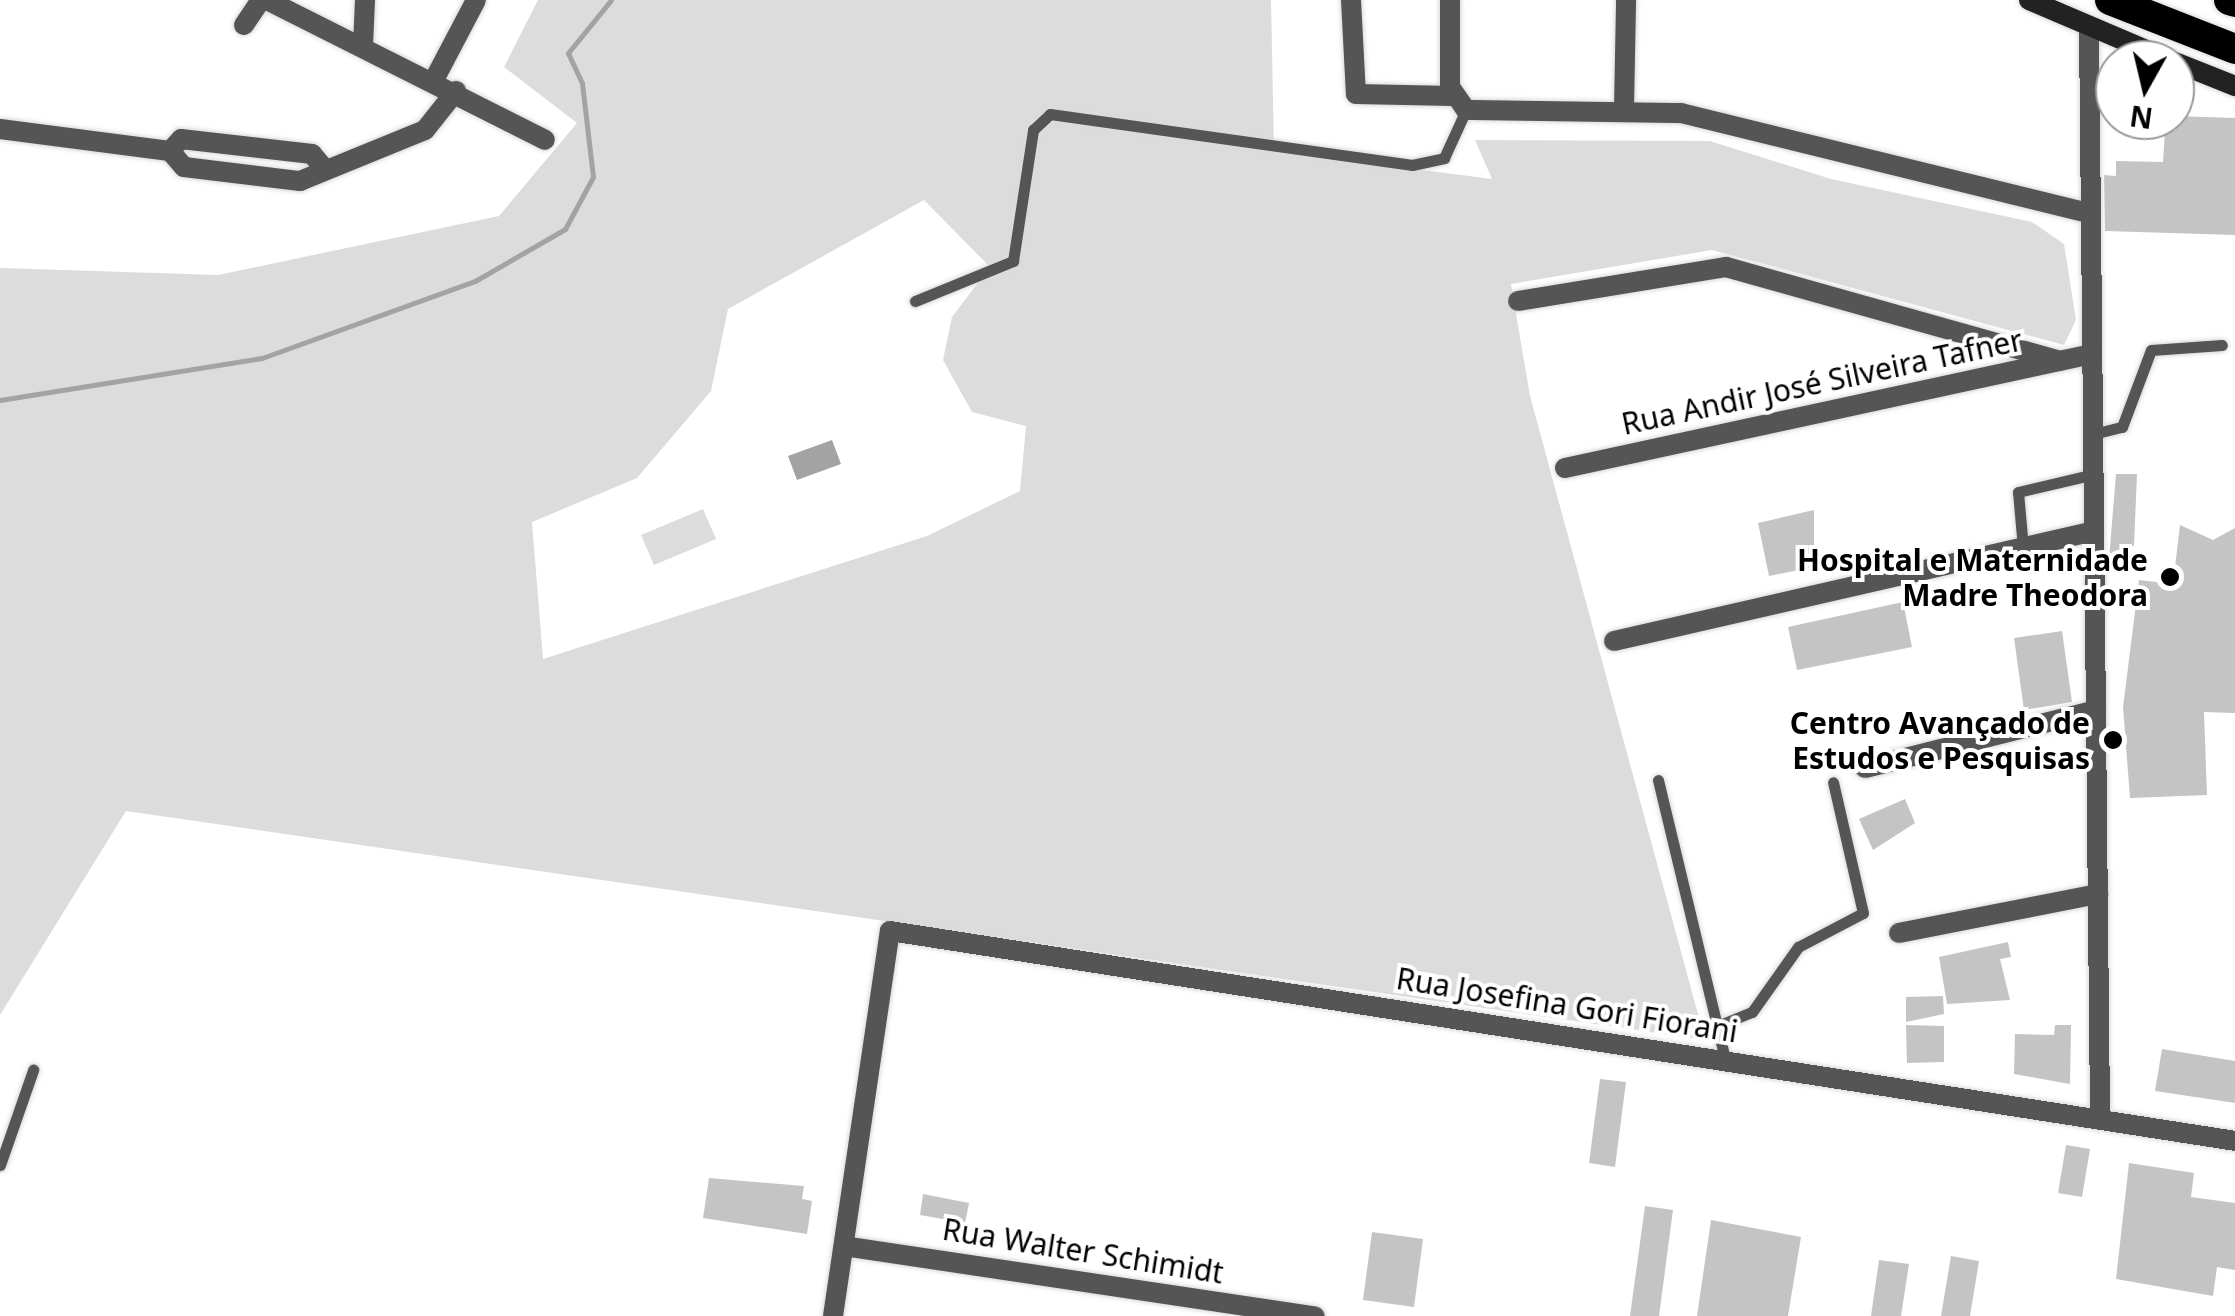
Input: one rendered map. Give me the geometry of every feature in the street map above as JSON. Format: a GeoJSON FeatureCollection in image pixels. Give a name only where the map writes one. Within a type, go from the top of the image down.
{"type":"FeatureCollection","features":[{"type":"Feature","properties":{"kind":"highway"},"geometry":{"type":"LineString","coordinates":[[2110,0],[2235,49]]}},
{"type":"Feature","properties":{"kind":"street"},"geometry":{"type":"LineString","coordinates":[[244,25],[264,0],[434,80],[545,140]]}},
{"type":"Feature","properties":{"kind":"street"},"geometry":{"type":"LineString","coordinates":[[363,46],[365,0]]}},
{"type":"Feature","properties":{"kind":"street"},"geometry":{"type":"LineString","coordinates":[[434,80],[476,0]]}},
{"type":"Feature","properties":{"kind":"street"},"geometry":{"type":"LineString","coordinates":[[1351,0],[1356,94],[1459,104],[1681,113],[2091,214]]}},
{"type":"Feature","properties":{"kind":"street"},"geometry":{"type":"LineString","coordinates":[[1450,0],[1459,104]]}},
{"type":"Feature","properties":{"kind":"street"},"geometry":{"type":"LineString","coordinates":[[1624,108],[1626,0]]}},
{"type":"Feature","properties":{"kind":"street"},"geometry":{"type":"LineString","coordinates":[[2030,0],[2121,40]]}},
{"type":"Feature","properties":{"kind":"street"},"geometry":{"type":"LineString","coordinates":[[2089,27],[2100,1118]]}},
{"type":"Feature","properties":{"kind":"street"},"geometry":{"type":"LineString","coordinates":[[2195,70],[2235,86]]}},
{"type":"Feature","properties":{"kind":"street"},"geometry":{"type":"LineString","coordinates":[[0,129],[170,151],[181,139],[312,154],[323,167],[425,130],[456,91]]}},
{"type":"Feature","properties":{"kind":"street"},"geometry":{"type":"LineString","coordinates":[[1518,301],[1684,266],[1726,267],[2060,361]]}},
{"type":"Feature","properties":{"kind":"street","name":"Rua Andir José Silveira Tafner"},"geometry":{"type":"LineString","coordinates":[[1565,468],[2092,354]]}},
{"type":"Feature","properties":{"kind":"street"},"geometry":{"type":"LineString","coordinates":[[1614,642],[2094,531]]}},
{"type":"Feature","properties":{"kind":"street"},"geometry":{"type":"LineString","coordinates":[[1864,768],[2096,710]]}},
{"type":"Feature","properties":{"kind":"street"},"geometry":{"type":"LineString","coordinates":[[1899,933],[2098,894]]}},
{"type":"Feature","properties":{"kind":"street","name":"Rua Josefina Gori Fiorani"},"geometry":{"type":"LineString","coordinates":[[844,1246],[890,931],[2235,1141]]}},
{"type":"Feature","properties":{"kind":"street"},"geometry":{"type":"LineString","coordinates":[[833,1316],[844,1246]]}},
{"type":"Feature","properties":{"kind":"street","name":"Rua Walter Schimidt"},"geometry":{"type":"LineString","coordinates":[[844,1246],[1314,1316]]}},
{"type":"Feature","properties":{"kind":"lane"},"geometry":{"type":"LineString","coordinates":[[915,301],[1013,260],[1033,130],[1050,114],[1412,166],[1444,158],[1459,104]]}},
{"type":"Feature","properties":{"kind":"lane"},"geometry":{"type":"LineString","coordinates":[[2093,434],[2122,426],[2151,350],[2222,345]]}},
{"type":"Feature","properties":{"kind":"lane"},"geometry":{"type":"LineString","coordinates":[[2023,548],[2018,492],[2094,474]]}},
{"type":"Feature","properties":{"kind":"lane"},"geometry":{"type":"LineString","coordinates":[[1658,780],[1722,1024],[1725,1060]]}},
{"type":"Feature","properties":{"kind":"lane"},"geometry":{"type":"LineString","coordinates":[[1722,1024],[1752,1012],[1798,948],[1863,913],[1834,782]]}},
{"type":"Feature","properties":{"kind":"lane"},"geometry":{"type":"LineString","coordinates":[[0,1165],[32,1070]]}},
{"type":"Feature","properties":{"kind":"shaded area"},"geometry":{"type":"Polygon","coordinates":[[[538,0],[1271,0],[1274,151],[1492,179],[1475,140],[1710,141],[1831,179],[2032,222],[2064,244],[2076,320],[2064,345],[1712,250],[1511,284],[1530,396],[1705,1040],[126,811],[0,1015],[0,268],[218,275],[499,216],[577,123],[504,67],[538,0]],[[924,200],[728,309],[711,391],[637,478],[532,522],[543,659],[927,536],[1020,491],[1026,426],[972,412],[943,360],[952,317],[990,267],[924,200]]]}},
{"type":"Feature","properties":{"kind":"shaded area"},"geometry":{"type":"Polygon","coordinates":[[[832,440],[841,464],[797,480],[788,456],[832,440]]]}},
{"type":"Feature","properties":{"kind":"shaded area"},"geometry":{"type":"Polygon","coordinates":[[[703,509],[716,539],[654,565],[641,535],[703,509]]]}},
{"type":"Feature","properties":{"kind":"building"},"geometry":{"type":"Polygon","coordinates":[[[2195,117],[2235,118],[2235,235],[2105,231],[2104,175],[2116,176],[2116,161],[2163,162],[2164,140],[2195,140],[2195,117]]]}},
{"type":"Feature","properties":{"kind":"building"},"geometry":{"type":"Polygon","coordinates":[[[2116,474],[2137,474],[2134,546],[2121,545],[2120,572],[2108,571],[2116,474]]]}},
{"type":"Feature","properties":{"kind":"building"},"geometry":{"type":"Polygon","coordinates":[[[1814,510],[1814,567],[1769,576],[1758,523],[1814,510]]]}},
{"type":"Feature","properties":{"kind":"building"},"geometry":{"type":"Polygon","coordinates":[[[2180,525],[2213,540],[2235,528],[2235,713],[2204,712],[2207,795],[2130,798],[2123,707],[2139,580],[2173,584],[2180,525]]]}},
{"type":"Feature","properties":{"kind":"building"},"geometry":{"type":"Polygon","coordinates":[[[1903,602],[1912,647],[1797,670],[1788,627],[1903,602]]]}},
{"type":"Feature","properties":{"kind":"building"},"geometry":{"type":"Polygon","coordinates":[[[2062,631],[2072,702],[2024,710],[2014,638],[2062,631]]]}},
{"type":"Feature","properties":{"kind":"building"},"geometry":{"type":"Polygon","coordinates":[[[1905,799],[1915,823],[1873,850],[1859,819],[1905,799]]]}},
{"type":"Feature","properties":{"kind":"building"},"geometry":{"type":"Polygon","coordinates":[[[2008,942],[2011,957],[2000,959],[2010,1000],[1947,1004],[1939,957],[2008,942]]]}},
{"type":"Feature","properties":{"kind":"building"},"geometry":{"type":"Polygon","coordinates":[[[1943,996],[1944,1014],[1906,1022],[1906,997],[1943,996]]]}},
{"type":"Feature","properties":{"kind":"building"},"geometry":{"type":"Polygon","coordinates":[[[1906,1025],[1944,1026],[1944,1062],[1907,1063],[1906,1025]]]}},
{"type":"Feature","properties":{"kind":"building"},"geometry":{"type":"Polygon","coordinates":[[[2055,1025],[2071,1025],[2070,1084],[2014,1074],[2015,1034],[2054,1035],[2055,1025]]]}},
{"type":"Feature","properties":{"kind":"building"},"geometry":{"type":"Polygon","coordinates":[[[2162,1049],[2235,1061],[2235,1103],[2155,1091],[2162,1049]]]}},
{"type":"Feature","properties":{"kind":"building"},"geometry":{"type":"Polygon","coordinates":[[[1600,1079],[1626,1082],[1615,1167],[1589,1163],[1600,1079]]]}},
{"type":"Feature","properties":{"kind":"building"},"geometry":{"type":"Polygon","coordinates":[[[2066,1145],[2090,1149],[2082,1197],[2058,1193],[2066,1145]]]}},
{"type":"Feature","properties":{"kind":"building"},"geometry":{"type":"Polygon","coordinates":[[[2129,1163],[2194,1173],[2191,1197],[2235,1203],[2235,1270],[2217,1267],[2213,1296],[2116,1279],[2129,1163]]]}},
{"type":"Feature","properties":{"kind":"building"},"geometry":{"type":"Polygon","coordinates":[[[709,1178],[804,1186],[802,1199],[812,1201],[807,1234],[703,1218],[709,1178]]]}},
{"type":"Feature","properties":{"kind":"building"},"geometry":{"type":"Polygon","coordinates":[[[923,1194],[969,1203],[965,1223],[920,1215],[923,1194]]]}},
{"type":"Feature","properties":{"kind":"building"},"geometry":{"type":"Polygon","coordinates":[[[1645,1206],[1673,1210],[1659,1316],[1630,1316],[1645,1206]]]}},
{"type":"Feature","properties":{"kind":"building"},"geometry":{"type":"Polygon","coordinates":[[[1711,1220],[1801,1237],[1788,1316],[1697,1316],[1711,1220]]]}},
{"type":"Feature","properties":{"kind":"building"},"geometry":{"type":"Polygon","coordinates":[[[1372,1232],[1423,1239],[1414,1307],[1363,1300],[1372,1232]]]}},
{"type":"Feature","properties":{"kind":"building"},"geometry":{"type":"Polygon","coordinates":[[[1951,1256],[1979,1261],[1970,1316],[1941,1316],[1951,1256]]]}},
{"type":"Feature","properties":{"kind":"building"},"geometry":{"type":"Polygon","coordinates":[[[1879,1260],[1909,1264],[1901,1316],[1871,1316],[1879,1260]]]}},
{"type":"Feature","properties":{"kind":"waterway"},"geometry":{"type":"LineString","coordinates":[[0,400],[262,358],[475,281],[565,229],[593,177],[582,83],[568,53],[611,0]]}},
{"type":"Feature","properties":{"kind":"place","name":"Hospital e Maternidade Madre Theodora"},"geometry":{"type":"Point","coordinates":[2170,577]}},
{"type":"Feature","properties":{"kind":"place","name":"Centro Avançado de Estudos e Pesquisas"},"geometry":{"type":"Point","coordinates":[2113,740]}}]}
